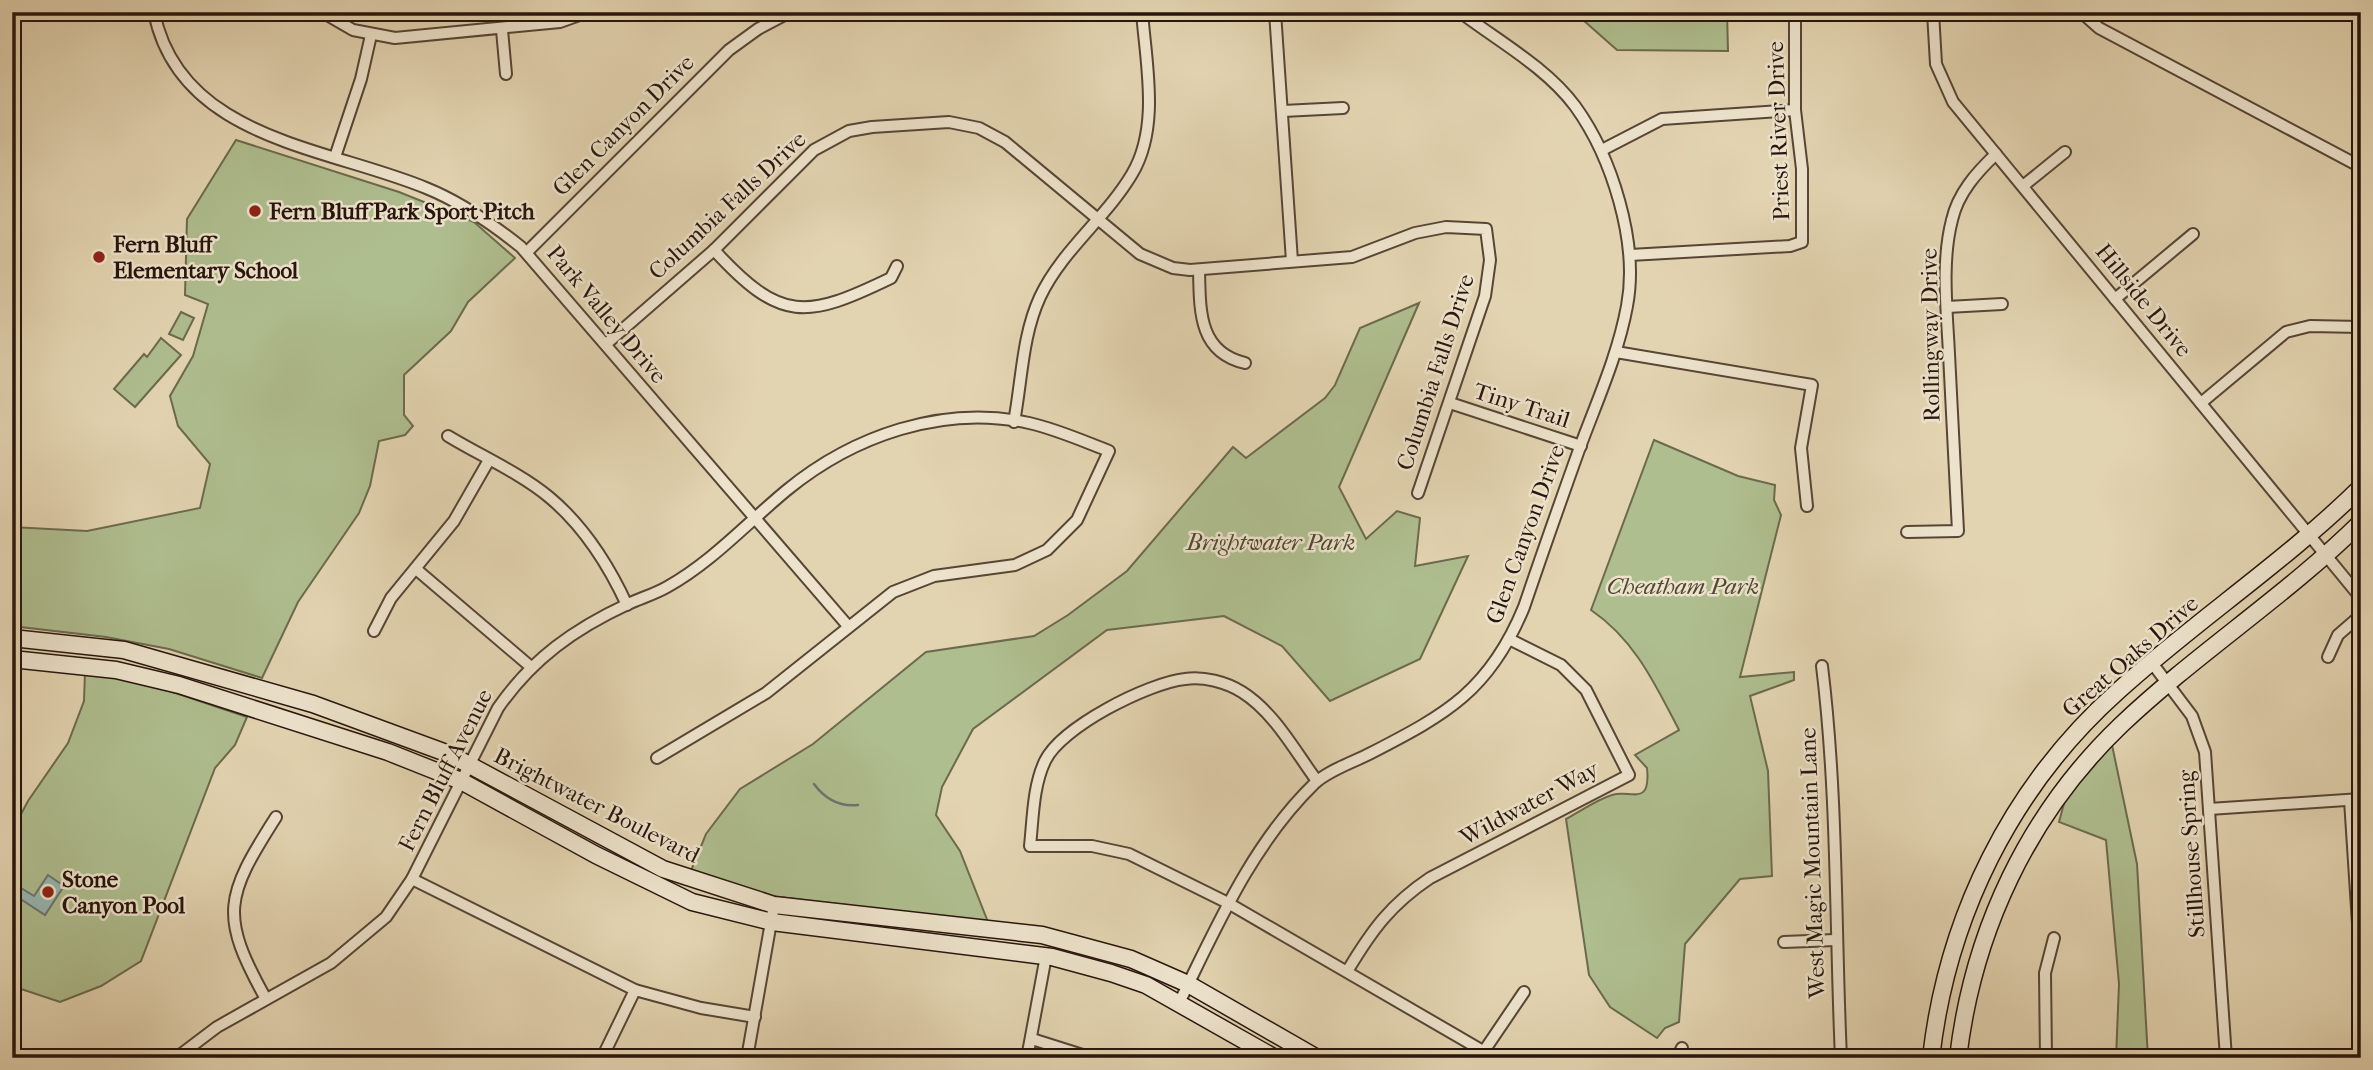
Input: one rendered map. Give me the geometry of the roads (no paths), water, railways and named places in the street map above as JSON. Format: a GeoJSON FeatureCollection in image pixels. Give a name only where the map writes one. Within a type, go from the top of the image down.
{"type":"FeatureCollection","features":[{"type":"Feature","properties":{"kind":"street","name":"Park Valley Drive"},"geometry":{"type":"LineString","coordinates":[[154,12],[162,40],[173,62],[189,83],[215,108],[259,132],[335,156],[449,198],[494,225],[527,252],[848,626]]}},
{"type":"Feature","properties":{"kind":"street"},"geometry":{"type":"LineString","coordinates":[[322,12],[338,23],[371,35],[395,38],[502,30],[560,22],[588,12]]}},
{"type":"Feature","properties":{"kind":"street","name":"Glen Canyon Drive"},"geometry":{"type":"LineString","coordinates":[[527,252],[729,50],[758,29],[790,12]]}},
{"type":"Feature","properties":{"kind":"street"},"geometry":{"type":"LineString","coordinates":[[1014,422],[1025,352],[1038,302],[1059,266],[1133,173],[1145,143],[1149,109],[1142,12]]}},
{"type":"Feature","properties":{"kind":"street"},"geometry":{"type":"LineString","coordinates":[[1275,12],[1292,261]]}},
{"type":"Feature","properties":{"kind":"street","name":"Glen Canyon Drive"},"geometry":{"type":"LineString","coordinates":[[1179,1003],[1228,903],[1274,830],[1317,781],[1450,710],[1488,673],[1509,639],[1524,607],[1616,352],[1628,304],[1630,255],[1617,195],[1602,150],[1574,104],[1540,71],[1460,12]]}},
{"type":"Feature","properties":{"kind":"street","name":"Priest River Drive"},"geometry":{"type":"LineString","coordinates":[[1630,255],[1790,246],[1802,242],[1802,169],[1795,110],[1795,12]]}},
{"type":"Feature","properties":{"kind":"street","name":"Hillside Drive"},"geometry":{"type":"LineString","coordinates":[[1933,12],[1936,64],[1944,88],[2361,598]]}},
{"type":"Feature","properties":{"kind":"street"},"geometry":{"type":"LineString","coordinates":[[2081,12],[2099,28],[2361,167]]}},
{"type":"Feature","properties":{"kind":"street"},"geometry":{"type":"LineString","coordinates":[[2354,12],[2361,16]]}},
{"type":"Feature","properties":{"kind":"street"},"geometry":{"type":"LineString","coordinates":[[502,30],[506,74]]}},
{"type":"Feature","properties":{"kind":"street"},"geometry":{"type":"LineString","coordinates":[[335,156],[361,79],[371,35]]}},
{"type":"Feature","properties":{"kind":"street"},"geometry":{"type":"LineString","coordinates":[[1283,111],[1343,108]]}},
{"type":"Feature","properties":{"kind":"street"},"geometry":{"type":"LineString","coordinates":[[1602,150],[1662,119],[1795,110]]}},
{"type":"Feature","properties":{"kind":"street","name":"Columbia Falls Drive"},"geometry":{"type":"LineString","coordinates":[[606,344],[714,250],[814,150],[842,134],[872,127],[950,122],[979,128],[1006,142],[1097,219],[1152,261],[1173,268],[1199,270],[1352,257],[1415,233],[1446,227],[1486,229],[1490,260],[1485,296],[1418,493]]}},
{"type":"Feature","properties":{"kind":"street"},"geometry":{"type":"LineString","coordinates":[[2023,186],[2065,152]]}},
{"type":"Feature","properties":{"kind":"street","name":"Rollingway Drive"},"geometry":{"type":"LineString","coordinates":[[1907,532],[1958,531],[1947,307],[1948,256],[1955,211],[1972,180],[1996,154]]}},
{"type":"Feature","properties":{"kind":"street"},"geometry":{"type":"LineString","coordinates":[[2115,299],[2193,234]]}},
{"type":"Feature","properties":{"kind":"street"},"geometry":{"type":"LineString","coordinates":[[714,250],[753,290],[777,302],[807,307],[844,301],[891,278],[897,265]]}},
{"type":"Feature","properties":{"kind":"street"},"geometry":{"type":"LineString","coordinates":[[1199,270],[1200,303],[1209,339],[1227,359],[1245,363]]}},
{"type":"Feature","properties":{"kind":"street"},"geometry":{"type":"LineString","coordinates":[[1947,307],[2002,304]]}},
{"type":"Feature","properties":{"kind":"street"},"geometry":{"type":"LineString","coordinates":[[2201,403],[2286,332],[2310,326],[2361,327]]}},
{"type":"Feature","properties":{"kind":"street"},"geometry":{"type":"LineString","coordinates":[[1616,352],[1812,385],[1801,448],[1807,506]]}},
{"type":"Feature","properties":{"kind":"street","name":"Tiny Trail"},"geometry":{"type":"LineString","coordinates":[[1450,403],[1581,446]]}},
{"type":"Feature","properties":{"kind":"street","name":"Fern Bluff Avenue"},"geometry":{"type":"LineString","coordinates":[[176,1058],[209,1033],[324,967],[372,931],[394,907],[412,879],[498,708],[531,667],[564,638],[667,587],[706,561],[807,475],[851,448],[882,435],[959,419],[1014,422],[1052,429],[1109,451],[1077,520],[1046,550],[1016,565],[934,576],[909,584],[885,596],[848,626]]}},
{"type":"Feature","properties":{"kind":"street"},"geometry":{"type":"LineString","coordinates":[[449,436],[538,488],[562,508],[605,560],[627,605]]}},
{"type":"Feature","properties":{"kind":"street"},"geometry":{"type":"LineString","coordinates":[[374,631],[391,598],[460,511],[489,460]]}},
{"type":"Feature","properties":{"kind":"street","name":"Great Oaks Drive"},"geometry":{"type":"LineString","coordinates":[[1931,1058],[1942,989],[1954,944],[1979,878],[2017,808],[2076,733],[2117,691],[2361,487]]}},
{"type":"Feature","properties":{"kind":"street","name":"Great Oaks Drive"},"geometry":{"type":"LineString","coordinates":[[1958,1058],[1975,965],[2004,888],[2018,860],[2063,790],[2090,757],[2168,684],[2361,522]]}},
{"type":"Feature","properties":{"kind":"street"},"geometry":{"type":"LineString","coordinates":[[416,569],[531,667]]}},
{"type":"Feature","properties":{"kind":"street"},"geometry":{"type":"LineString","coordinates":[[2328,657],[2339,635],[2361,615]]}},
{"type":"Feature","properties":{"kind":"street"},"geometry":{"type":"LineString","coordinates":[[657,758],[766,693],[848,626]]}},
{"type":"Feature","properties":{"kind":"street","name":"Brightwater Boulevard"},"geometry":{"type":"LineString","coordinates":[[12,638],[124,650],[220,675],[313,704],[449,754],[663,869],[773,914],[1042,935],[1131,959],[1188,984],[1317,1058]]}},
{"type":"Feature","properties":{"kind":"street","name":"Wildwater Way"},"geometry":{"type":"LineString","coordinates":[[1348,970],[1372,929],[1402,896],[1430,878],[1629,775],[1586,690],[1561,665],[1509,639]]}},
{"type":"Feature","properties":{"kind":"street","name":"Brightwater Boulevard"},"geometry":{"type":"LineString","coordinates":[[12,659],[116,670],[180,685],[388,751],[461,780],[596,855],[692,902],[1046,956],[1111,973],[1146,985],[1275,1058]]}},
{"type":"Feature","properties":{"kind":"street","name":"Stillhouse Spring"},"geometry":{"type":"LineString","coordinates":[[2152,663],[2192,716],[2202,736],[2226,1058]]}},
{"type":"Feature","properties":{"kind":"street","name":"West Magic Mountain Lane"},"geometry":{"type":"LineString","coordinates":[[1822,666],[1832,747],[1835,940],[1841,1058]]}},
{"type":"Feature","properties":{"kind":"street"},"geometry":{"type":"LineString","coordinates":[[1317,781],[1263,707],[1240,691],[1218,681],[1186,678],[1154,687],[1087,721],[1062,739],[1045,760],[1038,782],[1030,846],[1092,846],[1129,854],[1228,903],[1348,970],[1495,1058]]}},
{"type":"Feature","properties":{"kind":"street"},"geometry":{"type":"LineString","coordinates":[[2209,808],[2355,799],[2361,970]]}},
{"type":"Feature","properties":{"kind":"street"},"geometry":{"type":"LineString","coordinates":[[265,999],[237,944],[233,914],[239,883],[276,817]]}},
{"type":"Feature","properties":{"kind":"street"},"geometry":{"type":"LineString","coordinates":[[1995,846],[2018,860]]}},
{"type":"Feature","properties":{"kind":"street"},"geometry":{"type":"LineString","coordinates":[[1979,878],[2004,888]]}},
{"type":"Feature","properties":{"kind":"street"},"geometry":{"type":"LineString","coordinates":[[412,879],[635,990],[701,1008],[755,1017]]}},
{"type":"Feature","properties":{"kind":"street"},"geometry":{"type":"LineString","coordinates":[[747,1058],[773,914]]}},
{"type":"Feature","properties":{"kind":"street"},"geometry":{"type":"LineString","coordinates":[[2046,1058],[2045,973],[2054,938]]}},
{"type":"Feature","properties":{"kind":"street"},"geometry":{"type":"LineString","coordinates":[[1784,942],[1835,940]]}},
{"type":"Feature","properties":{"kind":"street"},"geometry":{"type":"LineString","coordinates":[[1027,1058],[1046,956]]}},
{"type":"Feature","properties":{"kind":"street"},"geometry":{"type":"LineString","coordinates":[[602,1058],[635,990]]}},
{"type":"Feature","properties":{"kind":"street"},"geometry":{"type":"LineString","coordinates":[[1484,1051],[1524,992]]}},
{"type":"Feature","properties":{"kind":"street"},"geometry":{"type":"LineString","coordinates":[[1032,1039],[1093,1058]]}},
{"type":"Feature","properties":{"kind":"water","name":"Stone Canyon Pool"},"geometry":{"type":"Polygon","coordinates":[[[48,875],[64,886],[45,915],[16,896],[21,888],[34,896],[48,875]]]}},
{"type":"Feature","properties":{"kind":"waterway"},"geometry":{"type":"LineString","coordinates":[[814,784],[833,801],[858,805]]}},
{"type":"Feature","properties":{"kind":"place","name":"Fern Bluff Park Sport Pitch"},"geometry":{"type":"Point","coordinates":[255,211]}},
{"type":"Feature","properties":{"kind":"place","name":"Fern Bluff Elementary School"},"geometry":{"type":"Point","coordinates":[99,257]}},
{"type":"Feature","properties":{"kind":"place","name":"Stone Canyon Pool"},"geometry":{"type":"Point","coordinates":[48,892]}},
{"type":"Feature","properties":{"kind":"park label","name":"Brightwater Park"},"geometry":{"type":"Point","coordinates":[1271,542]}},
{"type":"Feature","properties":{"kind":"park label","name":"Cheatham Park"},"geometry":{"type":"Point","coordinates":[1683,586]}}]}
